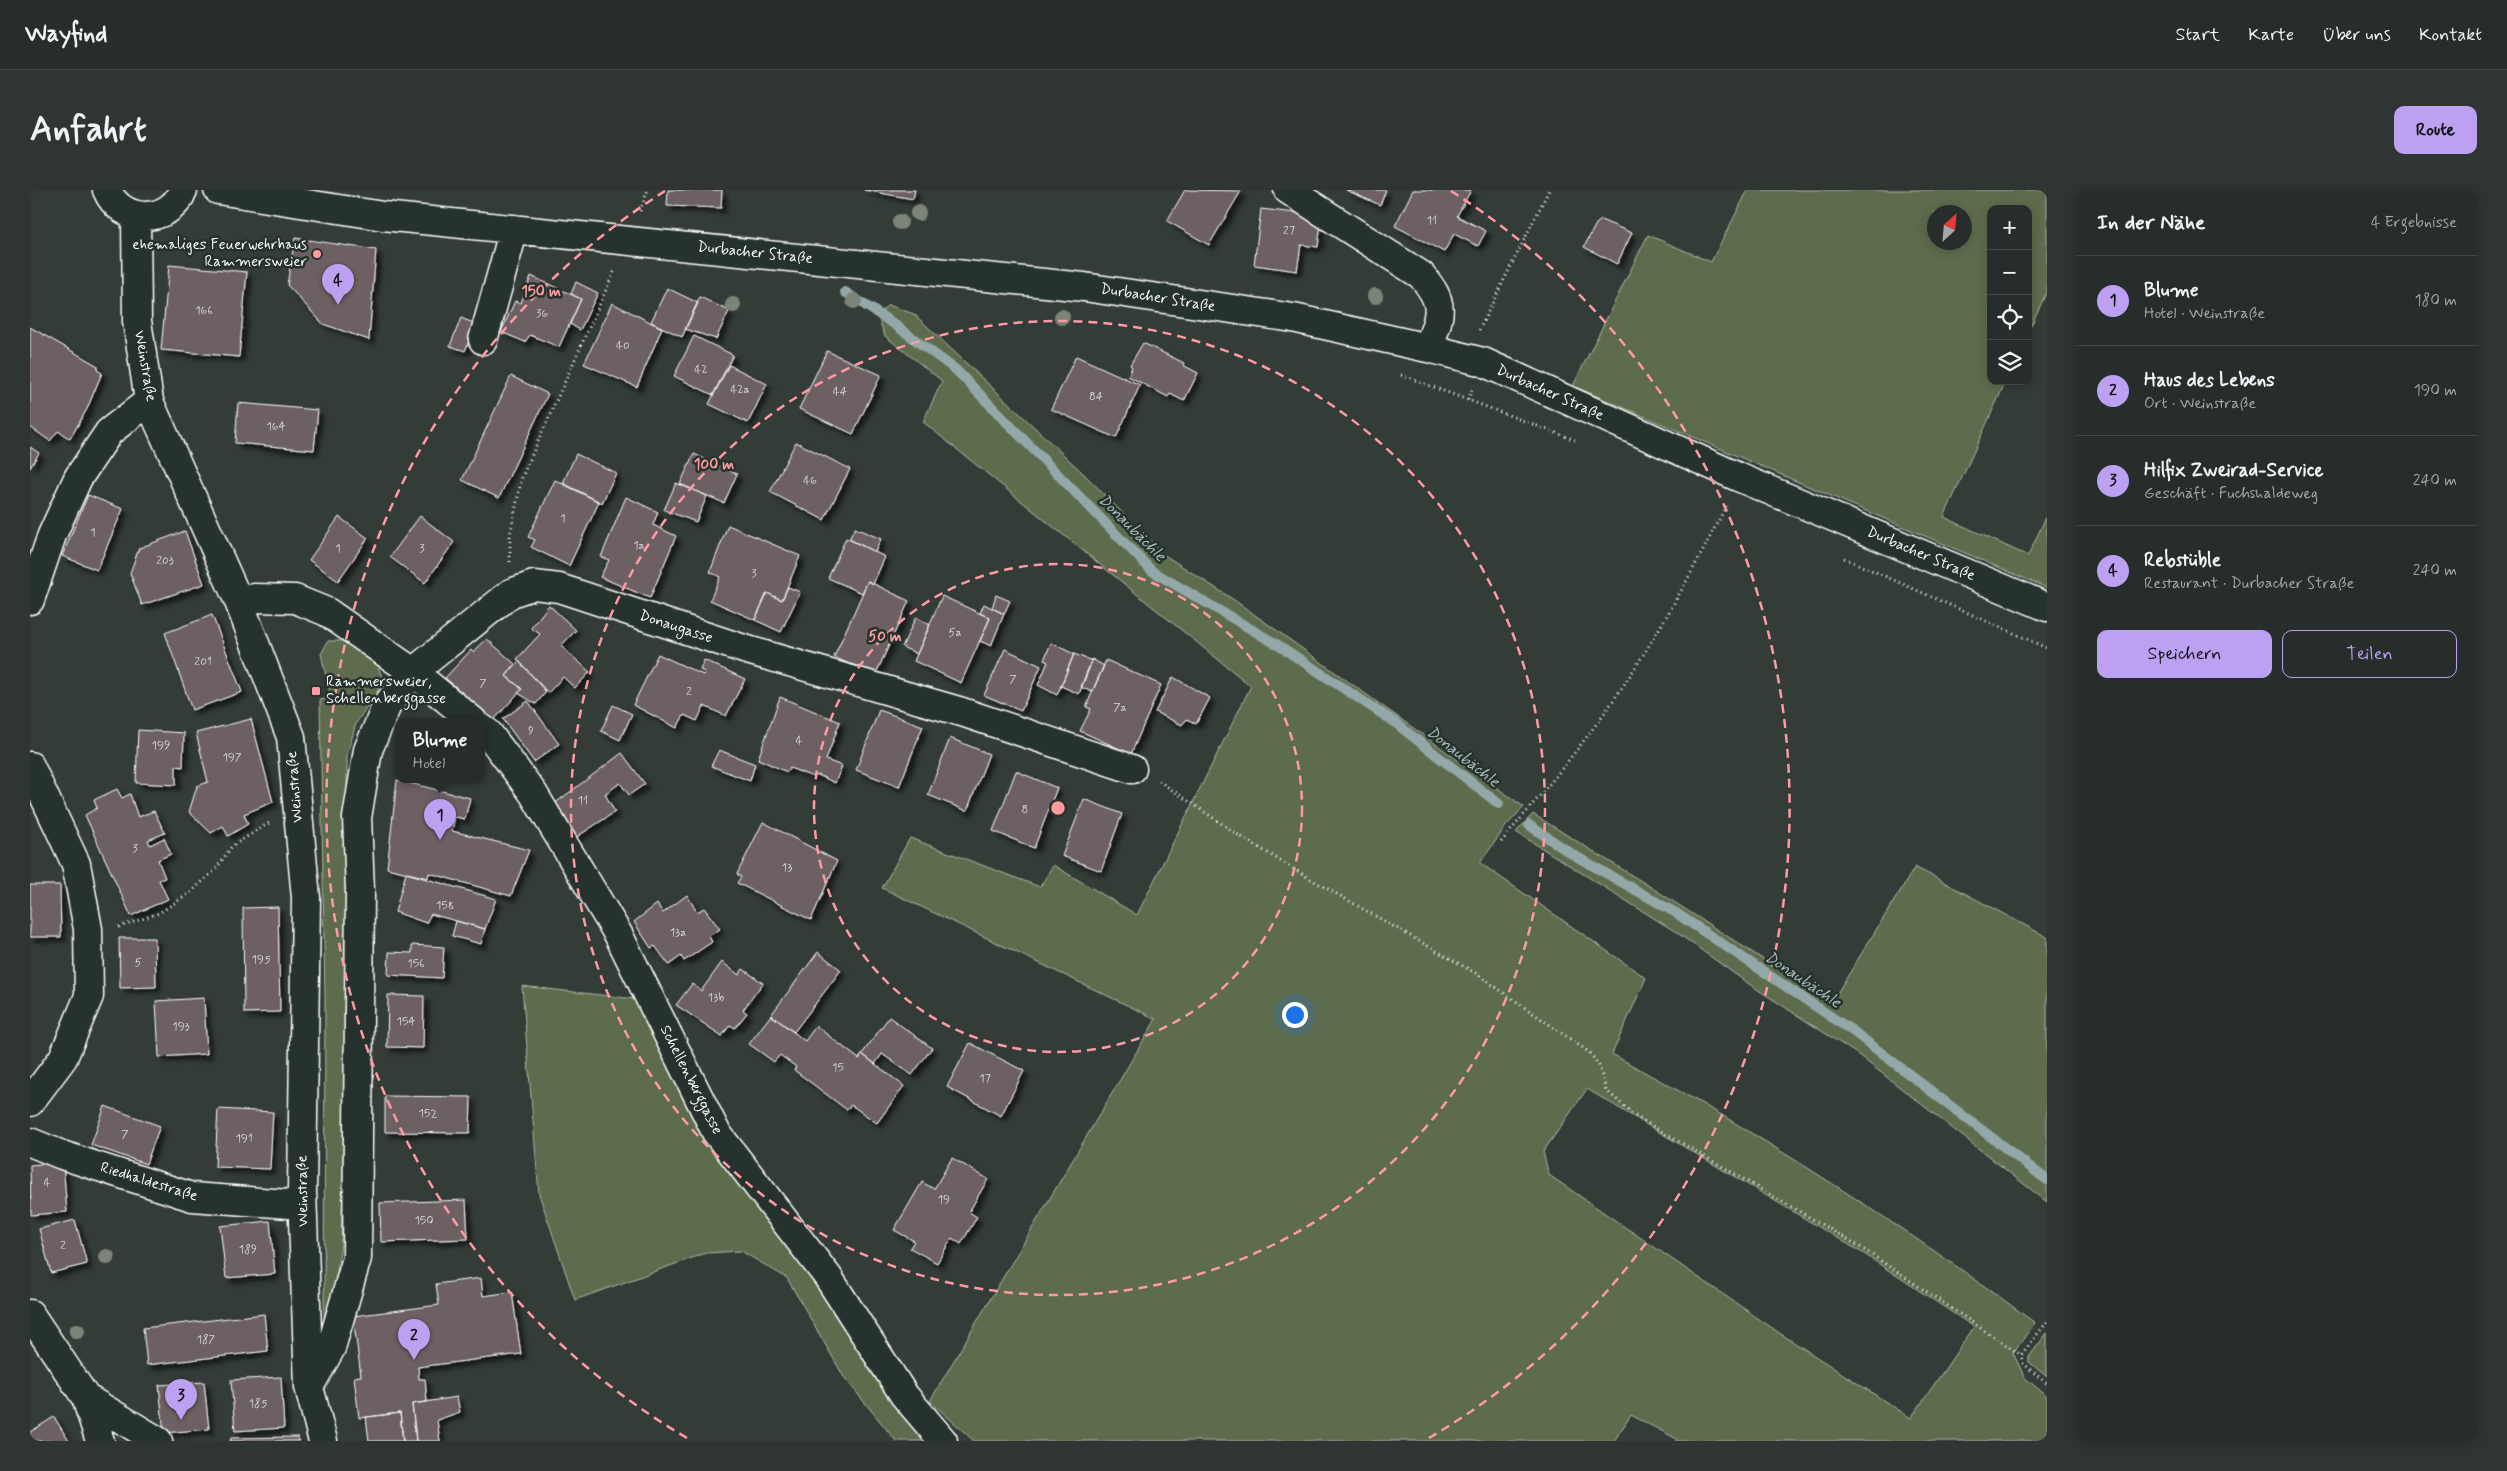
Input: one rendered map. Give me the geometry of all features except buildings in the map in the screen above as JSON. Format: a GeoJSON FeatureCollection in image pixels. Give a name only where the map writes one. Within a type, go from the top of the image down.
{"type":"FeatureCollection","features":[{"type":"Feature","properties":{"kind":"street"},"geometry":{"type":"LineString","coordinates":[[107,190],[114,203],[124,211],[136,216],[148,217],[161,214],[172,207],[184,190]]}},
{"type":"Feature","properties":{"kind":"street","name":"Durbacher Straße"},"geometry":{"type":"LineString","coordinates":[[218,190],[383,216],[1084,287],[1293,318],[1428,348],[1483,362],[1738,477],[2047,607]]}},
{"type":"Feature","properties":{"kind":"street"},"geometry":{"type":"LineString","coordinates":[[1288,190],[1421,275],[1435,292],[1440,309],[1428,348]]}},
{"type":"Feature","properties":{"kind":"street","name":"Weinstraße"},"geometry":{"type":"LineString","coordinates":[[136,216],[137,321],[149,401],[239,602],[291,737],[306,898],[302,1205],[309,1387],[323,1441]]}},
{"type":"Feature","properties":{"kind":"street"},"geometry":{"type":"LineString","coordinates":[[483,340],[514,229]]}},
{"type":"Feature","properties":{"kind":"street"},"geometry":{"type":"LineString","coordinates":[[30,600],[52,535],[78,478],[109,432],[149,401]]}},
{"type":"Feature","properties":{"kind":"street","name":"Donaugasse"},"geometry":{"type":"LineString","coordinates":[[413,672],[511,593],[534,585],[559,588],[744,649],[962,712],[1132,769]]}},
{"type":"Feature","properties":{"kind":"street"},"geometry":{"type":"LineString","coordinates":[[239,602],[254,598],[295,599],[327,612],[413,672],[469,718]]}},
{"type":"Feature","properties":{"kind":"street"},"geometry":{"type":"LineString","coordinates":[[309,1387],[331,1348],[357,1258],[360,900],[358,818],[368,750],[387,705],[413,672]]}},
{"type":"Feature","properties":{"kind":"street","name":"Schellenberggasse"},"geometry":{"type":"LineString","coordinates":[[485,731],[532,793],[618,934],[716,1132],[828,1277],[904,1395],[943,1441]]}},
{"type":"Feature","properties":{"kind":"street"},"geometry":{"type":"LineString","coordinates":[[30,766],[76,864],[88,929],[89,996],[63,1058],[30,1102]]}},
{"type":"Feature","properties":{"kind":"street","name":"Riedhaldestraße"},"geometry":{"type":"LineString","coordinates":[[30,1142],[62,1155],[192,1197],[302,1205]]}},
{"type":"Feature","properties":{"kind":"street"},"geometry":{"type":"LineString","coordinates":[[30,1314],[86,1398],[100,1441]]}},
{"type":"Feature","properties":{"kind":"street"},"geometry":{"type":"LineString","coordinates":[[86,1398],[158,1441]]}},
{"type":"Feature","properties":{"kind":"path"},"geometry":{"type":"LineString","coordinates":[[511,593],[510,535],[522,477],[628,240],[648,190]]}},
{"type":"Feature","properties":{"kind":"path"},"geometry":{"type":"LineString","coordinates":[[1479,329],[1549,190]]}},
{"type":"Feature","properties":{"kind":"path"},"geometry":{"type":"LineString","coordinates":[[1501,842],[1558,774],[1624,685],[1660,628],[1698,560],[1727,504],[1738,477]]}},
{"type":"Feature","properties":{"kind":"path"},"geometry":{"type":"LineString","coordinates":[[1132,769],[1168,786],[1240,836],[1477,974],[1590,1053],[1599,1066],[1606,1090],[1635,1116],[1857,1245],[2022,1355]]}},
{"type":"Feature","properties":{"kind":"path"},"geometry":{"type":"LineString","coordinates":[[88,929],[122,927],[159,913],[190,893],[216,869],[232,846],[278,818],[298,817]]}},
{"type":"Feature","properties":{"kind":"path"},"geometry":{"type":"LineString","coordinates":[[2047,1322],[2022,1355],[2023,1363],[2047,1384]]}},
{"type":"Feature","properties":{"kind":"green space"},"geometry":{"type":"Polygon","coordinates":[[[1748,190],[2047,190],[2047,291],[2032,323],[2032,205],[1987,205],[1987,385],[2004,385],[1944,517],[2028,556],[2047,515],[2047,588],[1573,386],[1648,235],[1711,262],[1748,190]]]}},
{"type":"Feature","properties":{"kind":"green space"},"geometry":{"type":"Polygon","coordinates":[[[888,305],[914,314],[1085,475],[1163,554],[1234,600],[1524,807],[1506,826],[1480,863],[1646,978],[1612,1054],[1711,1109],[1883,1216],[2035,1323],[2013,1353],[2025,1378],[2047,1396],[2047,1441],[1676,1441],[1677,1439],[1631,1415],[1614,1441],[974,1441],[930,1401],[1156,1019],[882,888],[910,838],[1040,887],[1053,865],[1137,915],[1251,686],[923,422],[942,381],[885,336],[877,315],[888,305]],[[1587,1089],[1543,1152],[1549,1175],[1781,1334],[1911,1418],[1974,1327],[1861,1252],[1587,1089]]]}},
{"type":"Feature","properties":{"kind":"green space"},"geometry":{"type":"Polygon","coordinates":[[[328,641],[341,641],[359,645],[375,658],[382,677],[377,693],[356,723],[347,756],[348,1047],[341,1243],[330,1321],[324,1321],[325,999],[320,700],[331,698],[321,654],[328,641]]]}},
{"type":"Feature","properties":{"kind":"green space"},"geometry":{"type":"Polygon","coordinates":[[[1533,814],[1831,1003],[1915,867],[2047,937],[2047,1202],[1857,1054],[1746,982],[1676,932],[1516,832],[1533,814]]]}},
{"type":"Feature","properties":{"kind":"green space"},"geometry":{"type":"Polygon","coordinates":[[[522,986],[635,999],[719,1149],[908,1416],[930,1441],[896,1441],[844,1377],[787,1278],[741,1251],[706,1253],[575,1300],[539,1194],[522,986]]]}},
{"type":"Feature","properties":{"kind":"green space"},"geometry":{"type":"Polygon","coordinates":[[[2047,1333],[2047,1377],[2029,1362],[2029,1357],[2047,1333]]]}},
{"type":"Feature","properties":{"kind":"waterway","name":"Donaubächle"},"geometry":{"type":"LineString","coordinates":[[845,292],[894,324],[956,370],[1152,571],[1278,645],[1393,721],[1499,804]]}},
{"type":"Feature","properties":{"kind":"waterway","name":"Donaubächle"},"geometry":{"type":"LineString","coordinates":[[1529,825],[1572,854],[1676,913],[1854,1032],[2047,1180]]}},
{"type":"Feature","properties":{"kind":"place","name":"ehemaliges Feuerwehrhaus Rammersweier"},"geometry":{"type":"Point","coordinates":[317,254]}},
{"type":"Feature","properties":{"kind":"place","name":"Rebstüble"},"geometry":{"type":"Point","coordinates":[338,305]}},
{"type":"Feature","properties":{"kind":"place","name":"Rammersweier, Schellenberggasse"},"geometry":{"type":"Point","coordinates":[316,691]}},
{"type":"Feature","properties":{"kind":"place","name":"Blume"},"geometry":{"type":"Point","coordinates":[440,840]}},
{"type":"Feature","properties":{"kind":"place","name":"Haus des Lebens"},"geometry":{"type":"Point","coordinates":[414,1360]}},
{"type":"Feature","properties":{"kind":"place","name":"Hilfix Zweirad-Service"},"geometry":{"type":"Point","coordinates":[181,1420]}}]}
